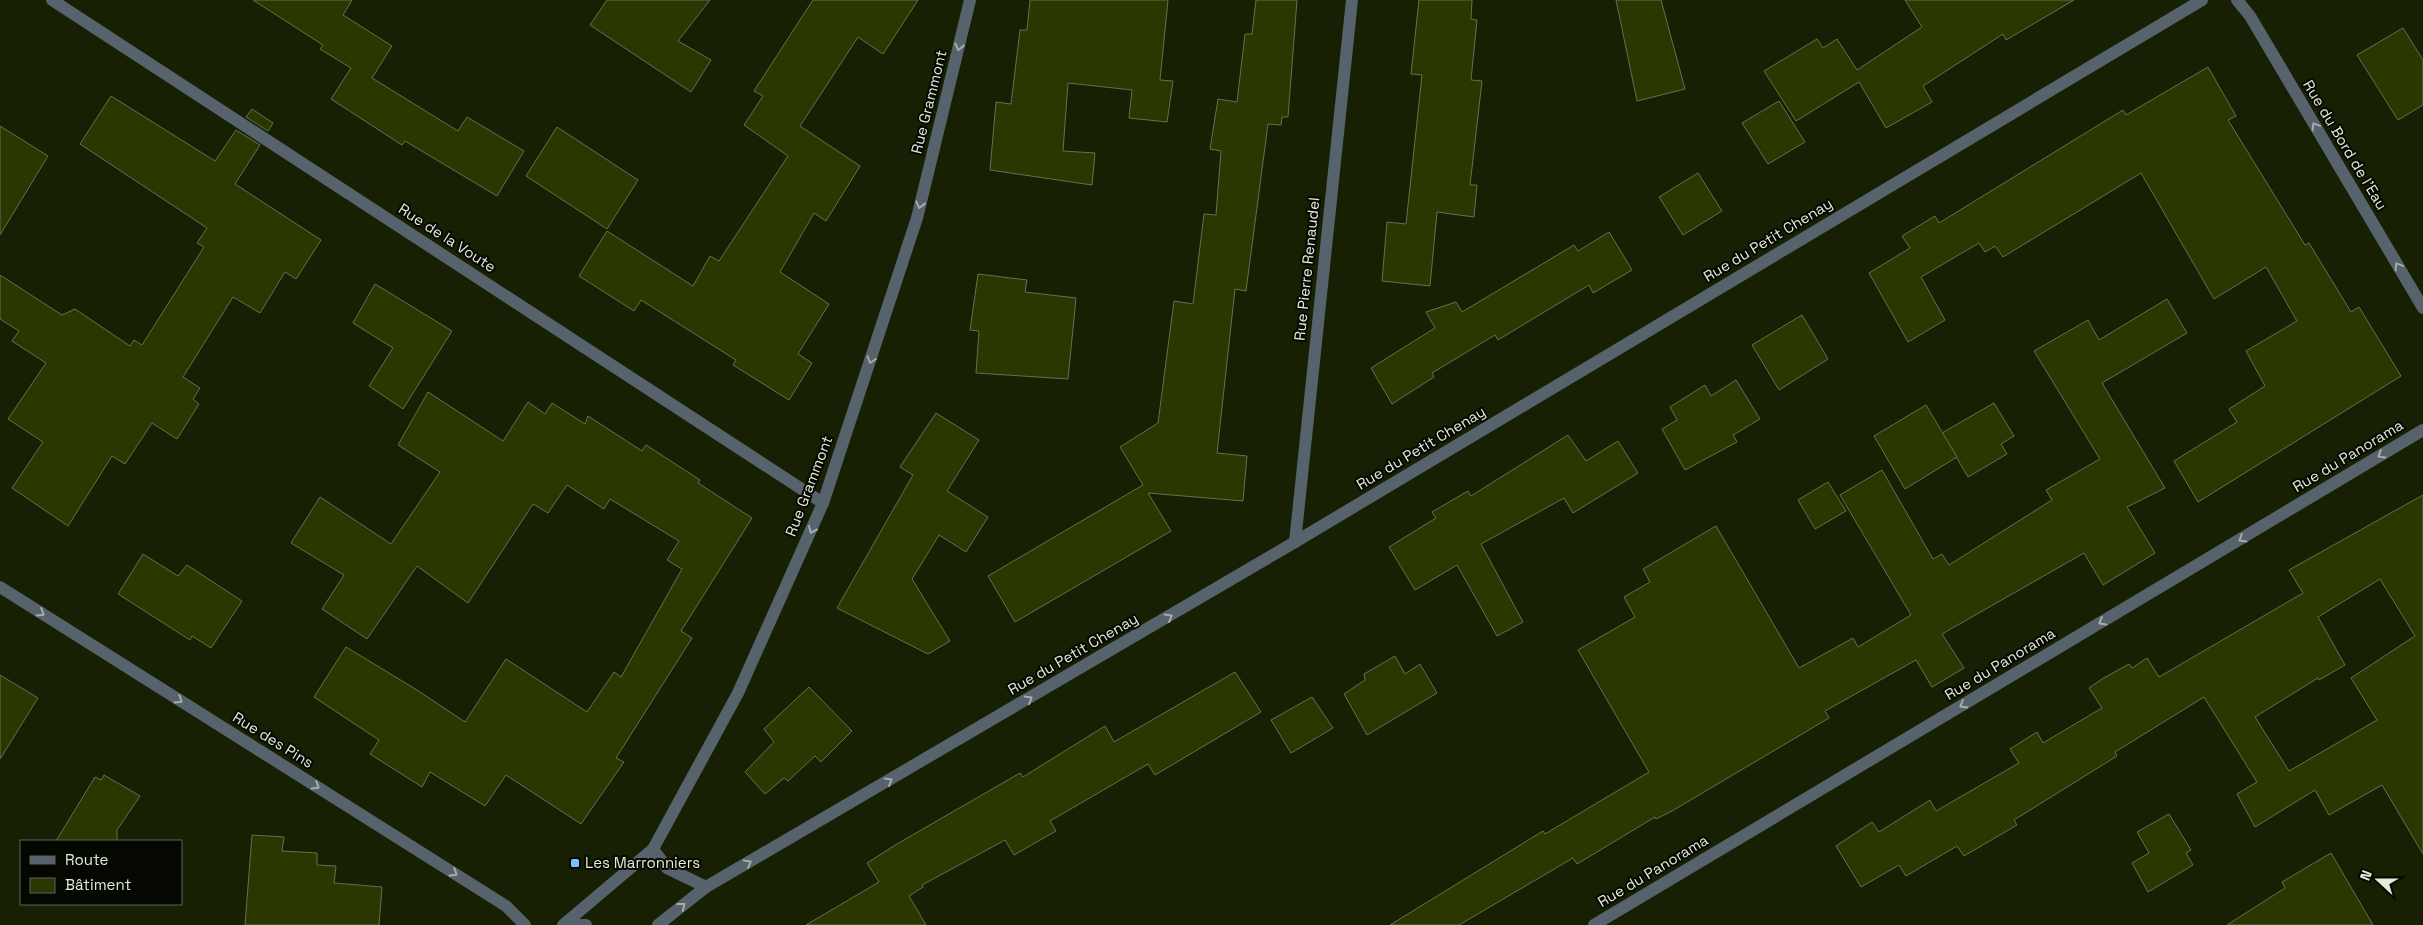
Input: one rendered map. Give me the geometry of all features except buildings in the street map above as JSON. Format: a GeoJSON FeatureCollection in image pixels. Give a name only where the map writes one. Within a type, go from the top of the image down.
{"type":"FeatureCollection","features":[{"type":"Feature","properties":{"kind":"street","name":"Rue de la Voute"},"geometry":{"type":"LineString","coordinates":[[52,0],[824,503]]}},
{"type":"Feature","properties":{"kind":"street","name":"Rue Grammont"},"geometry":{"type":"LineString","coordinates":[[565,925],[653,848],[738,693],[824,503],[917,218],[970,0]]}},
{"type":"Feature","properties":{"kind":"street","name":"Rue Pierre Renaudel"},"geometry":{"type":"LineString","coordinates":[[1295,542],[1352,0]]}},
{"type":"Feature","properties":{"kind":"street","name":"Rue du Petit Chenay"},"geometry":{"type":"LineString","coordinates":[[658,925],[706,887],[1295,542],[2202,0]]}},
{"type":"Feature","properties":{"kind":"street","name":"Rue du Bord de l'Eau"},"geometry":{"type":"LineString","coordinates":[[2237,0],[2250,16],[2423,308]]}},
{"type":"Feature","properties":{"kind":"street","name":"Rue du Panorama"},"geometry":{"type":"LineString","coordinates":[[1594,925],[2423,430]]}},
{"type":"Feature","properties":{"kind":"street","name":"Rue des Pins"},"geometry":{"type":"LineString","coordinates":[[0,587],[506,906],[525,925]]}},
{"type":"Feature","properties":{"kind":"street"},"geometry":{"type":"LineString","coordinates":[[653,848],[667,868],[706,887]]}},
{"type":"Feature","properties":{"kind":"street"},"geometry":{"type":"LineString","coordinates":[[565,925],[586,925]]}},
{"type":"Feature","properties":{"kind":"place","name":"Les Marronniers"},"geometry":{"type":"Point","coordinates":[575,863]}}]}
